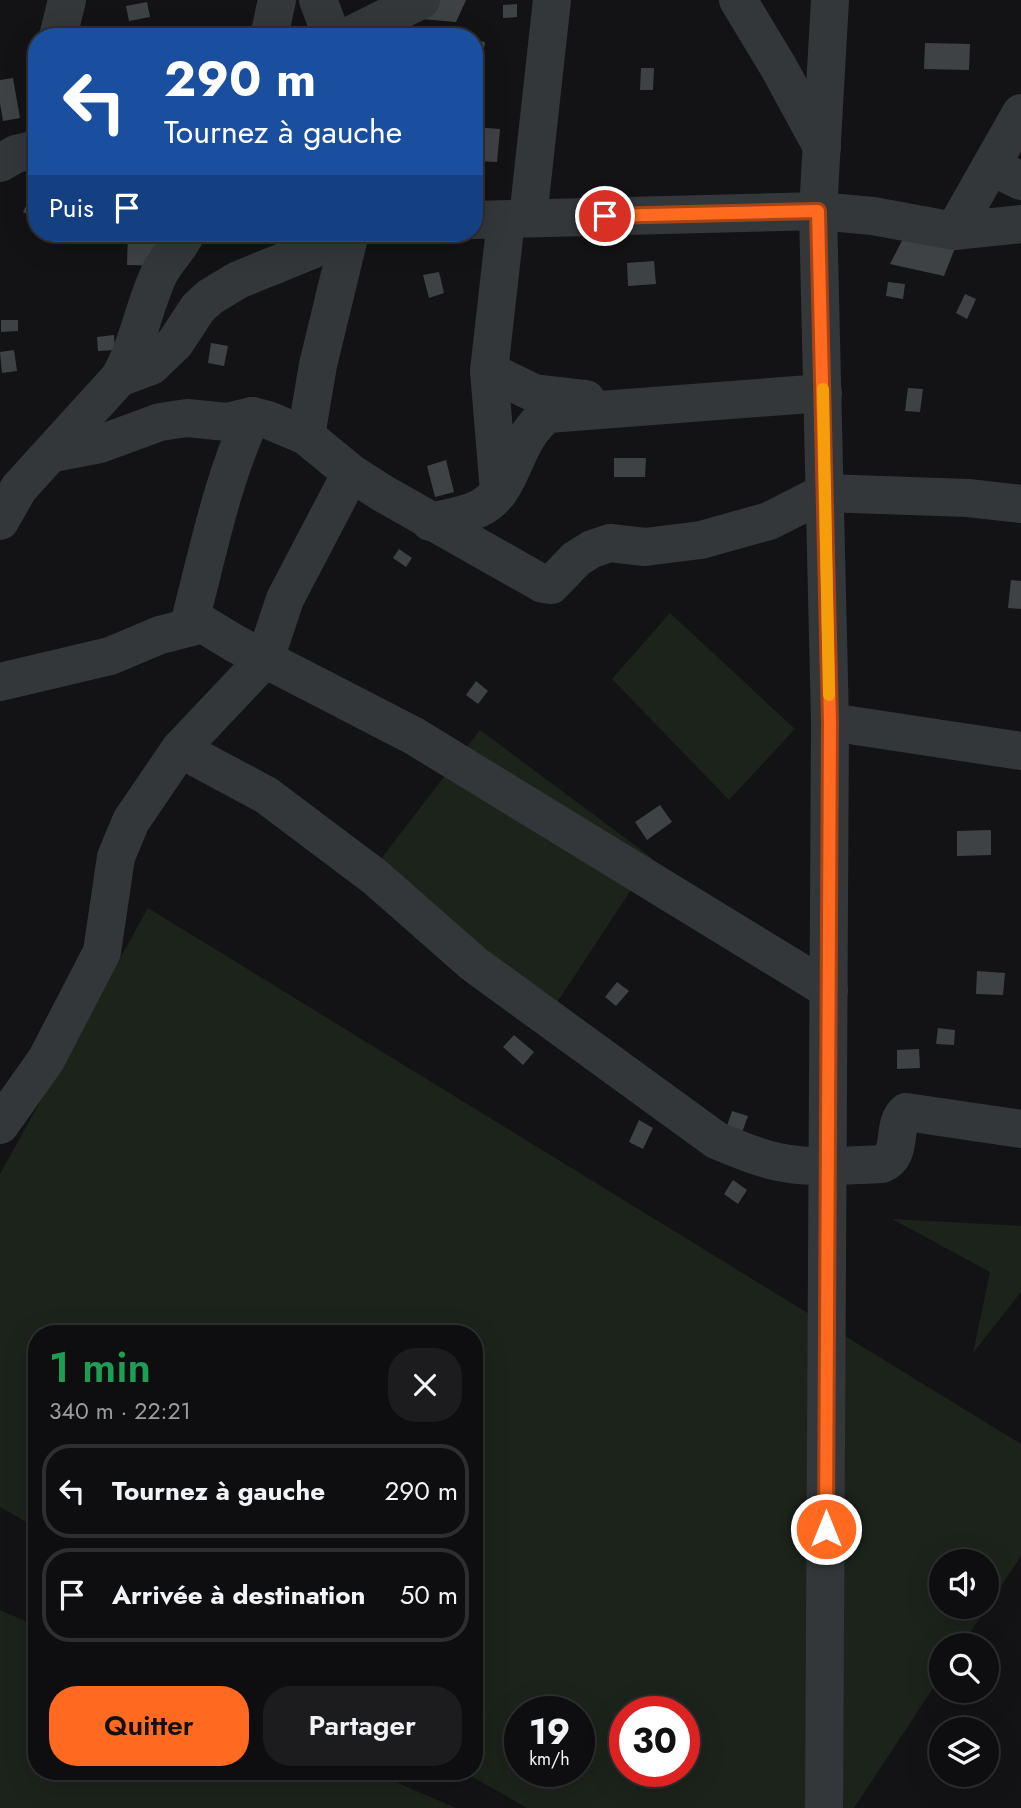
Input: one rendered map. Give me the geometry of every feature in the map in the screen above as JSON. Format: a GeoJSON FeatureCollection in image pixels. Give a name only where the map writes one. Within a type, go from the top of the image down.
{"type":"FeatureCollection","features":[{"type":"Feature","properties":{"kind":"street"},"geometry":{"type":"LineString","coordinates":[[60,28],[67,0]]}},
{"type":"Feature","properties":{"kind":"street"},"geometry":{"type":"LineString","coordinates":[[270,28],[277,0]]}},
{"type":"Feature","properties":{"kind":"street"},"geometry":{"type":"LineString","coordinates":[[318,0],[329,28]]}},
{"type":"Feature","properties":{"kind":"street"},"geometry":{"type":"LineString","coordinates":[[365,28],[421,0]]}},
{"type":"Feature","properties":{"kind":"street"},"geometry":{"type":"LineString","coordinates":[[499,495],[489,371],[503,219],[552,0]]}},
{"type":"Feature","properties":{"kind":"street"},"geometry":{"type":"LineString","coordinates":[[738,0],[823,148]]}},
{"type":"Feature","properties":{"kind":"street"},"geometry":{"type":"LineString","coordinates":[[824,1808],[830,722],[818,211],[830,0]]}},
{"type":"Feature","properties":{"kind":"street"},"geometry":{"type":"LineString","coordinates":[[954,231],[1006,174],[1021,113]]}},
{"type":"Feature","properties":{"kind":"street"},"geometry":{"type":"LineString","coordinates":[[0,163],[28,151]]}},
{"type":"Feature","properties":{"kind":"street"},"geometry":{"type":"LineString","coordinates":[[503,219],[818,211],[873,216],[954,231],[1021,224]]}},
{"type":"Feature","properties":{"kind":"street"},"geometry":{"type":"LineString","coordinates":[[0,521],[19,488],[119,379],[127,364],[158,276],[179,242]]}},
{"type":"Feature","properties":{"kind":"street"},"geometry":{"type":"LineString","coordinates":[[119,379],[151,366],[175,342],[198,308],[210,297],[238,280],[325,242]]}},
{"type":"Feature","properties":{"kind":"street"},"geometry":{"type":"LineString","coordinates":[[306,436],[318,365],[348,242]]}},
{"type":"Feature","properties":{"kind":"street"},"geometry":{"type":"LineString","coordinates":[[489,371],[534,393],[644,405]]}},
{"type":"Feature","properties":{"kind":"street"},"geometry":{"type":"LineString","coordinates":[[430,522],[479,509],[499,495],[525,438],[536,423],[548,414],[823,393]]}},
{"type":"Feature","properties":{"kind":"street"},"geometry":{"type":"LineString","coordinates":[[53,453],[100,444],[160,422],[187,418],[227,422],[252,416],[268,420],[306,436],[351,473],[430,522],[543,584],[551,585],[576,559],[592,549],[610,543],[645,547],[701,540],[769,521],[824,493],[968,498],[1021,504]]}},
{"type":"Feature","properties":{"kind":"street"},"geometry":{"type":"LineString","coordinates":[[252,416],[232,467],[191,613],[193,618],[265,659],[414,736],[829,990]]}},
{"type":"Feature","properties":{"kind":"street"},"geometry":{"type":"LineString","coordinates":[[0,1125],[46,1060],[102,952],[116,857],[131,821],[180,749],[265,659],[285,599],[351,473]]}},
{"type":"Feature","properties":{"kind":"street"},"geometry":{"type":"LineString","coordinates":[[0,682],[110,656],[160,635],[203,624]]}},
{"type":"Feature","properties":{"kind":"street"},"geometry":{"type":"LineString","coordinates":[[830,722],[1021,751]]}},
{"type":"Feature","properties":{"kind":"street"},"geometry":{"type":"LineString","coordinates":[[180,749],[266,795],[375,877],[474,964],[716,1140],[785,1164],[827,1166],[882,1164],[889,1161],[894,1156],[901,1118],[906,1112],[1021,1129]]}},
{"type":"Feature","properties":{"kind":"shaded area"},"geometry":{"type":"Polygon","coordinates":[[[670,613],[795,729],[729,800],[612,679],[670,613]]]}},
{"type":"Feature","properties":{"kind":"shaded area"},"geometry":{"type":"Polygon","coordinates":[[[480,730],[652,858],[537,1033],[360,886],[480,730]]]}},
{"type":"Feature","properties":{"kind":"shaded area"},"geometry":{"type":"Polygon","coordinates":[[[148,908],[1021,1444],[1021,1556],[999,1589],[999,1549],[929,1549],[929,1619],[979,1619],[970,1633],[929,1633],[929,1694],[854,1808],[527,1808],[478,1780],[483,1780],[483,1325],[28,1325],[28,1523],[0,1507],[0,1174],[148,908]]]}},
{"type":"Feature","properties":{"kind":"shaded area"},"geometry":{"type":"Polygon","coordinates":[[[892,1219],[1021,1226],[1021,1292],[973,1353],[990,1272],[892,1219]]]}},
{"type":"Feature","properties":{"kind":"shaded area"},"geometry":{"type":"Polygon","coordinates":[[[0,1610],[28,1622],[28,1780],[391,1780],[456,1808],[0,1808],[0,1610]]]}},
{"type":"Feature","properties":{"kind":"building"},"geometry":{"type":"Polygon","coordinates":[[[427,0],[466,0],[456,22],[422,19],[427,0]]]}},
{"type":"Feature","properties":{"kind":"building"},"geometry":{"type":"Polygon","coordinates":[[[147,2],[150,17],[129,21],[126,6],[147,2]]]}},
{"type":"Feature","properties":{"kind":"building"},"geometry":{"type":"Polygon","coordinates":[[[517,4],[517,17],[503,18],[503,5],[517,4]]]}},
{"type":"Feature","properties":{"kind":"building"},"geometry":{"type":"Polygon","coordinates":[[[925,43],[970,44],[969,70],[924,69],[925,43]]]}},
{"type":"Feature","properties":{"kind":"building"},"geometry":{"type":"Polygon","coordinates":[[[641,68],[654,68],[653,90],[640,90],[641,68]]]}},
{"type":"Feature","properties":{"kind":"building"},"geometry":{"type":"Polygon","coordinates":[[[13,78],[20,118],[3,121],[0,80],[13,78]]]}},
{"type":"Feature","properties":{"kind":"building"},"geometry":{"type":"Polygon","coordinates":[[[483,128],[500,129],[497,162],[483,161],[483,128]]]}},
{"type":"Feature","properties":{"kind":"building"},"geometry":{"type":"Polygon","coordinates":[[[28,202],[28,214],[23,212],[28,202]]]}},
{"type":"Feature","properties":{"kind":"building"},"geometry":{"type":"Polygon","coordinates":[[[907,231],[957,243],[944,276],[890,264],[907,231]]]}},
{"type":"Feature","properties":{"kind":"building"},"geometry":{"type":"Polygon","coordinates":[[[128,242],[172,242],[171,266],[127,265],[128,242]]]}},
{"type":"Feature","properties":{"kind":"building"},"geometry":{"type":"Polygon","coordinates":[[[654,261],[656,284],[628,286],[627,263],[654,261]]]}},
{"type":"Feature","properties":{"kind":"building"},"geometry":{"type":"Polygon","coordinates":[[[439,272],[444,293],[429,298],[423,275],[439,272]]]}},
{"type":"Feature","properties":{"kind":"building"},"geometry":{"type":"Polygon","coordinates":[[[888,282],[905,284],[903,299],[886,296],[888,282]]]}},
{"type":"Feature","properties":{"kind":"building"},"geometry":{"type":"Polygon","coordinates":[[[965,294],[976,299],[967,319],[956,313],[965,294]]]}},
{"type":"Feature","properties":{"kind":"building"},"geometry":{"type":"Polygon","coordinates":[[[1,320],[18,320],[18,331],[1,332],[1,320]]]}},
{"type":"Feature","properties":{"kind":"building"},"geometry":{"type":"Polygon","coordinates":[[[114,335],[115,350],[98,351],[97,337],[114,335]]]}},
{"type":"Feature","properties":{"kind":"building"},"geometry":{"type":"Polygon","coordinates":[[[211,343],[228,346],[224,366],[208,363],[211,343]]]}},
{"type":"Feature","properties":{"kind":"building"},"geometry":{"type":"Polygon","coordinates":[[[14,350],[17,371],[2,373],[0,352],[14,350]]]}},
{"type":"Feature","properties":{"kind":"building"},"geometry":{"type":"Polygon","coordinates":[[[908,388],[923,389],[920,412],[905,411],[908,388]]]}},
{"type":"Feature","properties":{"kind":"building"},"geometry":{"type":"Polygon","coordinates":[[[614,458],[646,458],[645,477],[614,477],[614,458]]]}},
{"type":"Feature","properties":{"kind":"building"},"geometry":{"type":"Polygon","coordinates":[[[446,460],[454,492],[435,497],[427,466],[446,460]]]}},
{"type":"Feature","properties":{"kind":"building"},"geometry":{"type":"Polygon","coordinates":[[[399,549],[412,558],[406,567],[393,558],[399,549]]]}},
{"type":"Feature","properties":{"kind":"building"},"geometry":{"type":"Polygon","coordinates":[[[1011,580],[1021,581],[1021,609],[1008,608],[1011,580]]]}},
{"type":"Feature","properties":{"kind":"building"},"geometry":{"type":"Polygon","coordinates":[[[476,681],[488,691],[478,704],[466,695],[476,681]]]}},
{"type":"Feature","properties":{"kind":"building"},"geometry":{"type":"Polygon","coordinates":[[[660,805],[672,822],[647,840],[635,822],[660,805]]]}},
{"type":"Feature","properties":{"kind":"building"},"geometry":{"type":"Polygon","coordinates":[[[991,830],[991,855],[957,856],[957,831],[991,830]]]}},
{"type":"Feature","properties":{"kind":"building"},"geometry":{"type":"Polygon","coordinates":[[[977,971],[1005,973],[1003,995],[976,994],[977,971]]]}},
{"type":"Feature","properties":{"kind":"building"},"geometry":{"type":"Polygon","coordinates":[[[617,982],[629,991],[616,1006],[605,997],[617,982]]]}},
{"type":"Feature","properties":{"kind":"building"},"geometry":{"type":"Polygon","coordinates":[[[938,1028],[955,1030],[954,1045],[936,1044],[938,1028]]]}},
{"type":"Feature","properties":{"kind":"building"},"geometry":{"type":"Polygon","coordinates":[[[514,1035],[534,1052],[523,1065],[503,1047],[514,1035]]]}},
{"type":"Feature","properties":{"kind":"building"},"geometry":{"type":"Polygon","coordinates":[[[919,1049],[920,1068],[897,1069],[897,1050],[919,1049]]]}},
{"type":"Feature","properties":{"kind":"building"},"geometry":{"type":"Polygon","coordinates":[[[732,1111],[748,1116],[738,1143],[723,1138],[732,1111]]]}},
{"type":"Feature","properties":{"kind":"building"},"geometry":{"type":"Polygon","coordinates":[[[639,1120],[653,1128],[643,1149],[629,1142],[639,1120]]]}},
{"type":"Feature","properties":{"kind":"building"},"geometry":{"type":"Polygon","coordinates":[[[733,1180],[747,1190],[738,1204],[724,1194],[733,1180]]]}},
{"type":"Feature","properties":{"kind":"slow traffic"},"geometry":{"type":"LineString","coordinates":[[823,389],[829,695]]}},
{"type":"Feature","properties":{"kind":"route"},"geometry":{"type":"LineString","coordinates":[[605,216],[818,211],[830,722],[826,1529]]}}]}
